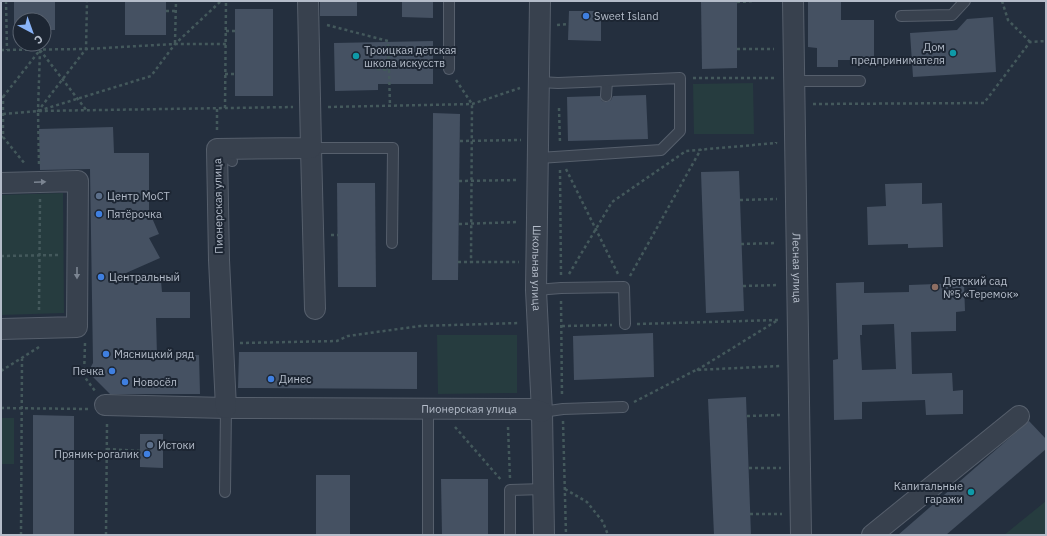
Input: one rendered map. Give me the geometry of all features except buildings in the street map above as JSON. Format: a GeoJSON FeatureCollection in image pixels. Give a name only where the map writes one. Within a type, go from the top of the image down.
{"type":"FeatureCollection","features":[{"type":"Feature","properties":{"kind":"street"},"geometry":{"type":"LineString","coordinates":[[308,1],[315,309]]}},
{"type":"Feature","properties":{"kind":"street","name":"Школьная улица"},"geometry":{"type":"LineString","coordinates":[[540,1],[536,290],[542,412],[544,535]]}},
{"type":"Feature","properties":{"kind":"street","name":"Лесная улица"},"geometry":{"type":"LineString","coordinates":[[794,1],[794,104],[801,535]]}},
{"type":"Feature","properties":{"kind":"street","name":"Пионерская улица"},"geometry":{"type":"LineString","coordinates":[[226,408],[219,260],[224,155],[311,148]]}},
{"type":"Feature","properties":{"kind":"street"},"geometry":{"type":"LineString","coordinates":[[1,183],[40,188],[78,180],[77,327],[1,329]]}},
{"type":"Feature","properties":{"kind":"street","name":"Пионерская улица"},"geometry":{"type":"LineString","coordinates":[[104,405],[226,408],[531,409],[542,412]]}},
{"type":"Feature","properties":{"kind":"street"},"geometry":{"type":"LineString","coordinates":[[872,535],[1019,416]]}},
{"type":"Feature","properties":{"kind":"lane"},"geometry":{"type":"LineString","coordinates":[[449,1],[449,69]]}},
{"type":"Feature","properties":{"kind":"lane"},"geometry":{"type":"LineString","coordinates":[[901,16],[952,15],[965,1]]}},
{"type":"Feature","properties":{"kind":"lane"},"geometry":{"type":"LineString","coordinates":[[539,82],[558,83],[680,78],[680,131],[661,150],[539,158]]}},
{"type":"Feature","properties":{"kind":"lane"},"geometry":{"type":"LineString","coordinates":[[606,96],[607,81]]}},
{"type":"Feature","properties":{"kind":"lane"},"geometry":{"type":"LineString","coordinates":[[795,81],[860,81]]}},
{"type":"Feature","properties":{"kind":"lane"},"geometry":{"type":"LineString","coordinates":[[311,148],[393,148],[392,243]]}},
{"type":"Feature","properties":{"kind":"lane"},"geometry":{"type":"LineString","coordinates":[[536,290],[624,287],[625,324]]}},
{"type":"Feature","properties":{"kind":"lane"},"geometry":{"type":"LineString","coordinates":[[542,412],[562,409],[623,407]]}},
{"type":"Feature","properties":{"kind":"lane","name":"Пионерская улица"},"geometry":{"type":"LineString","coordinates":[[225,492],[226,408]]}},
{"type":"Feature","properties":{"kind":"lane"},"geometry":{"type":"LineString","coordinates":[[428,409],[428,535]]}},
{"type":"Feature","properties":{"kind":"lane"},"geometry":{"type":"LineString","coordinates":[[510,535],[510,490],[544,489]]}},
{"type":"Feature","properties":{"kind":"path"},"geometry":{"type":"LineString","coordinates":[[6,1],[6,50]]}},
{"type":"Feature","properties":{"kind":"path"},"geometry":{"type":"LineString","coordinates":[[38,112],[86,49],[87,1]]}},
{"type":"Feature","properties":{"kind":"path"},"geometry":{"type":"LineString","coordinates":[[175,44],[176,1]]}},
{"type":"Feature","properties":{"kind":"path"},"geometry":{"type":"LineString","coordinates":[[3,114],[38,112],[151,76],[175,44],[221,1]]}},
{"type":"Feature","properties":{"kind":"path"},"geometry":{"type":"LineString","coordinates":[[225,108],[226,1]]}},
{"type":"Feature","properties":{"kind":"path"},"geometry":{"type":"LineString","coordinates":[[737,2],[754,1]]}},
{"type":"Feature","properties":{"kind":"path"},"geometry":{"type":"LineString","coordinates":[[1002,1],[1008,20],[1030,42],[1046,41]]}},
{"type":"Feature","properties":{"kind":"path"},"geometry":{"type":"LineString","coordinates":[[166,11],[176,11]]}},
{"type":"Feature","properties":{"kind":"path"},"geometry":{"type":"LineString","coordinates":[[1,18],[6,18]]}},
{"type":"Feature","properties":{"kind":"path"},"geometry":{"type":"LineString","coordinates":[[309,20],[388,41],[390,106]]}},
{"type":"Feature","properties":{"kind":"path"},"geometry":{"type":"LineString","coordinates":[[557,25],[568,24]]}},
{"type":"Feature","properties":{"kind":"path"},"geometry":{"type":"LineString","coordinates":[[226,31],[235,31]]}},
{"type":"Feature","properties":{"kind":"path"},"geometry":{"type":"LineString","coordinates":[[794,104],[984,103],[1030,42]]}},
{"type":"Feature","properties":{"kind":"path"},"geometry":{"type":"LineString","coordinates":[[52,50],[175,44],[226,44]]}},
{"type":"Feature","properties":{"kind":"path"},"geometry":{"type":"LineString","coordinates":[[737,49],[774,49]]}},
{"type":"Feature","properties":{"kind":"path"},"geometry":{"type":"LineString","coordinates":[[1,50],[12,50]]}},
{"type":"Feature","properties":{"kind":"path"},"geometry":{"type":"LineString","coordinates":[[38,52],[2,97],[2,137],[40,188]]}},
{"type":"Feature","properties":{"kind":"path"},"geometry":{"type":"LineString","coordinates":[[1,371],[39,346],[40,188],[38,112],[40,52]]}},
{"type":"Feature","properties":{"kind":"path"},"geometry":{"type":"LineString","coordinates":[[42,52],[86,111]]}},
{"type":"Feature","properties":{"kind":"path"},"geometry":{"type":"LineString","coordinates":[[377,69],[389,70]]}},
{"type":"Feature","properties":{"kind":"path"},"geometry":{"type":"LineString","coordinates":[[449,69],[472,104],[471,262]]}},
{"type":"Feature","properties":{"kind":"path"},"geometry":{"type":"LineString","coordinates":[[225,74],[235,74]]}},
{"type":"Feature","properties":{"kind":"path"},"geometry":{"type":"LineString","coordinates":[[680,78],[774,78],[775,84]]}},
{"type":"Feature","properties":{"kind":"path"},"geometry":{"type":"LineString","coordinates":[[566,535],[562,409],[561,288],[612,202],[686,151],[776,143],[776,136]]}},
{"type":"Feature","properties":{"kind":"path"},"geometry":{"type":"LineString","coordinates":[[460,141],[526,140]]}},
{"type":"Feature","properties":{"kind":"path"},"geometry":{"type":"LineString","coordinates":[[624,287],[701,149]]}},
{"type":"Feature","properties":{"kind":"path"},"geometry":{"type":"LineString","coordinates":[[560,156],[624,287]]}},
{"type":"Feature","properties":{"kind":"path"},"geometry":{"type":"LineString","coordinates":[[459,180],[520,180]]}},
{"type":"Feature","properties":{"kind":"path"},"geometry":{"type":"LineString","coordinates":[[740,200],[776,199]]}},
{"type":"Feature","properties":{"kind":"path"},"geometry":{"type":"LineString","coordinates":[[459,224],[521,222]]}},
{"type":"Feature","properties":{"kind":"path"},"geometry":{"type":"LineString","coordinates":[[741,244],[777,243]]}},
{"type":"Feature","properties":{"kind":"path"},"geometry":{"type":"LineString","coordinates":[[1,256],[77,254]]}},
{"type":"Feature","properties":{"kind":"path"},"geometry":{"type":"LineString","coordinates":[[458,262],[521,262]]}},
{"type":"Feature","properties":{"kind":"path"},"geometry":{"type":"LineString","coordinates":[[743,286],[778,285]]}},
{"type":"Feature","properties":{"kind":"path"},"geometry":{"type":"LineString","coordinates":[[562,326],[779,320],[696,370],[623,407]]}},
{"type":"Feature","properties":{"kind":"path"},"geometry":{"type":"LineString","coordinates":[[223,344],[337,341],[348,336],[420,326],[522,323]]}},
{"type":"Feature","properties":{"kind":"path"},"geometry":{"type":"LineString","coordinates":[[85,338],[84,376],[108,410],[106,535]]}},
{"type":"Feature","properties":{"kind":"path"},"geometry":{"type":"LineString","coordinates":[[21,535],[22,358]]}},
{"type":"Feature","properties":{"kind":"path"},"geometry":{"type":"LineString","coordinates":[[696,370],[780,366]]}},
{"type":"Feature","properties":{"kind":"path"},"geometry":{"type":"LineString","coordinates":[[746,416],[780,415]]}},
{"type":"Feature","properties":{"kind":"path"},"geometry":{"type":"LineString","coordinates":[[508,424],[510,490]]}},
{"type":"Feature","properties":{"kind":"path"},"geometry":{"type":"LineString","coordinates":[[454,427],[510,490]]}},
{"type":"Feature","properties":{"kind":"path"},"geometry":{"type":"LineString","coordinates":[[107,449],[140,451]]}},
{"type":"Feature","properties":{"kind":"path"},"geometry":{"type":"LineString","coordinates":[[749,468],[781,468]]}},
{"type":"Feature","properties":{"kind":"path"},"geometry":{"type":"LineString","coordinates":[[565,489],[587,502],[603,522],[608,535]]}},
{"type":"Feature","properties":{"kind":"path"},"geometry":{"type":"LineString","coordinates":[[750,514],[782,514]]}},
{"type":"Feature","properties":{"kind":"green space"},"geometry":{"type":"Polygon","coordinates":[[[753,83],[754,134],[694,134],[693,84],[753,83]]]}},
{"type":"Feature","properties":{"kind":"green space"},"geometry":{"type":"Polygon","coordinates":[[[63,193],[64,313],[1,315],[1,195],[63,193]]]}},
{"type":"Feature","properties":{"kind":"green space"},"geometry":{"type":"Polygon","coordinates":[[[437,335],[517,335],[517,393],[438,394],[437,335]]]}},
{"type":"Feature","properties":{"kind":"green space"},"geometry":{"type":"Polygon","coordinates":[[[1,418],[14,418],[14,464],[1,464],[1,418]]]}},
{"type":"Feature","properties":{"kind":"green space"},"geometry":{"type":"Polygon","coordinates":[[[1046,501],[1046,535],[1004,535],[1046,501]]]}},
{"type":"Feature","properties":{"kind":"place","name":"Sweet Island"},"geometry":{"type":"Point","coordinates":[586,16]}},
{"type":"Feature","properties":{"kind":"place","name":"Дом предпринимателя"},"geometry":{"type":"Point","coordinates":[953,53]}},
{"type":"Feature","properties":{"kind":"place","name":"Троицкая детская школа искусств"},"geometry":{"type":"Point","coordinates":[356,56]}},
{"type":"Feature","properties":{"kind":"place","name":"Центр МоСТ"},"geometry":{"type":"Point","coordinates":[99,196]}},
{"type":"Feature","properties":{"kind":"place","name":"Пятёрочка"},"geometry":{"type":"Point","coordinates":[99,214]}},
{"type":"Feature","properties":{"kind":"place","name":"Центральный"},"geometry":{"type":"Point","coordinates":[101,277]}},
{"type":"Feature","properties":{"kind":"place","name":"Детский сад №5 «Теремок»"},"geometry":{"type":"Point","coordinates":[935,287]}},
{"type":"Feature","properties":{"kind":"place","name":"Мясницкий ряд"},"geometry":{"type":"Point","coordinates":[106,354]}},
{"type":"Feature","properties":{"kind":"place","name":"Печка"},"geometry":{"type":"Point","coordinates":[112,371]}},
{"type":"Feature","properties":{"kind":"place","name":"Динес"},"geometry":{"type":"Point","coordinates":[271,379]}},
{"type":"Feature","properties":{"kind":"place","name":"Новосёл"},"geometry":{"type":"Point","coordinates":[125,382]}},
{"type":"Feature","properties":{"kind":"place","name":"Истоки"},"geometry":{"type":"Point","coordinates":[150,445]}},
{"type":"Feature","properties":{"kind":"place","name":"Пряник-рогалик"},"geometry":{"type":"Point","coordinates":[147,454]}},
{"type":"Feature","properties":{"kind":"place","name":"Капитальные гаражи"},"geometry":{"type":"Point","coordinates":[971,492]}}]}
